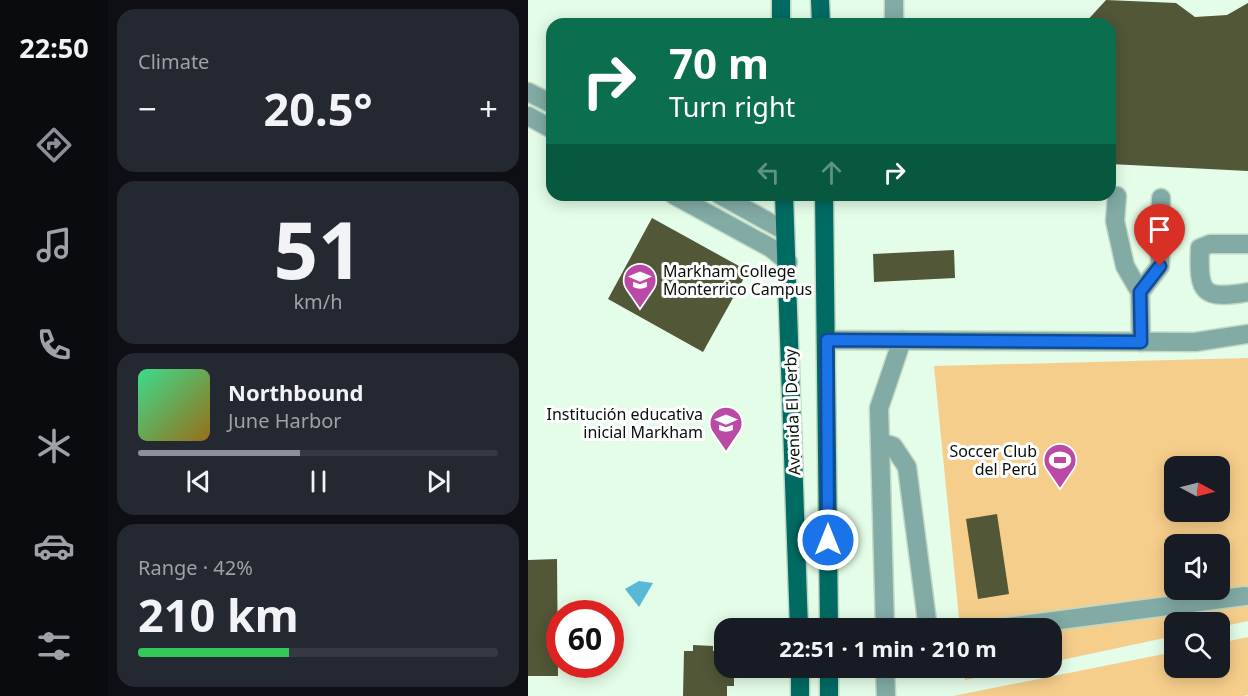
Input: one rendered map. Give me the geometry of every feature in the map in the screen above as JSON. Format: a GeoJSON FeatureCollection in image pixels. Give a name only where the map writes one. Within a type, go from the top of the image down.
{"type":"FeatureCollection","features":[{"type":"Feature","properties":{"kind":"main road"},"geometry":{"type":"LineString","coordinates":[[781,0],[781,18]]}},
{"type":"Feature","properties":{"kind":"main road"},"geometry":{"type":"LineString","coordinates":[[820,0],[821,18]]}},
{"type":"Feature","properties":{"kind":"main road","name":"Avenida El Derby"},"geometry":{"type":"LineString","coordinates":[[784,201],[799,618]]}},
{"type":"Feature","properties":{"kind":"main road","name":"Avenida El Derby"},"geometry":{"type":"LineString","coordinates":[[824,201],[829,618]]}},
{"type":"Feature","properties":{"kind":"main road"},"geometry":{"type":"LineString","coordinates":[[800,678],[800,696]]}},
{"type":"Feature","properties":{"kind":"main road"},"geometry":{"type":"LineString","coordinates":[[829,678],[829,696]]}},
{"type":"Feature","properties":{"kind":"street"},"geometry":{"type":"LineString","coordinates":[[894,0],[894,18]]}},
{"type":"Feature","properties":{"kind":"street"},"geometry":{"type":"LineString","coordinates":[[528,92],[546,101]]}},
{"type":"Feature","properties":{"kind":"street"},"geometry":{"type":"LineString","coordinates":[[528,116],[546,126]]}},
{"type":"Feature","properties":{"kind":"street"},"geometry":{"type":"LineString","coordinates":[[1117,195],[1115,221],[1125,266],[1140,292],[1141,342]]}},
{"type":"Feature","properties":{"kind":"street"},"geometry":{"type":"LineString","coordinates":[[1140,292],[1160,266],[1161,198]]}},
{"type":"Feature","properties":{"kind":"street"},"geometry":{"type":"LineString","coordinates":[[685,201],[771,248],[788,262]]}},
{"type":"Feature","properties":{"kind":"street"},"geometry":{"type":"LineString","coordinates":[[731,201],[785,231]]}},
{"type":"Feature","properties":{"kind":"street"},"geometry":{"type":"LineString","coordinates":[[1248,244],[1210,244],[1200,248],[1198,276],[1203,288],[1211,295],[1225,296],[1248,292]]}},
{"type":"Feature","properties":{"kind":"street"},"geometry":{"type":"LineString","coordinates":[[827,340],[1195,342],[1248,334]]}},
{"type":"Feature","properties":{"kind":"street"},"geometry":{"type":"LineString","coordinates":[[885,618],[879,408],[902,340]]}},
{"type":"Feature","properties":{"kind":"street"},"geometry":{"type":"LineString","coordinates":[[880,442],[893,446],[907,467],[927,618]]}},
{"type":"Feature","properties":{"kind":"street"},"geometry":{"type":"LineString","coordinates":[[1062,620],[1245,597]]}},
{"type":"Feature","properties":{"kind":"street"},"geometry":{"type":"LineString","coordinates":[[885,678],[886,696]]}},
{"type":"Feature","properties":{"kind":"shaded area","name":"Soccer Club del Perú"},"geometry":{"type":"Polygon","coordinates":[[[1248,358],[1248,621],[1230,625],[1230,612],[1164,612],[1164,638],[1062,660],[1062,618],[959,618],[934,366],[1248,358]]]}},
{"type":"Feature","properties":{"kind":"shaded area"},"geometry":{"type":"Polygon","coordinates":[[[1248,637],[1248,695],[953,696],[1043,678],[1062,678],[1062,674],[1164,654],[1164,678],[1230,678],[1230,641],[1248,637]]]}},
{"type":"Feature","properties":{"kind":"water"},"geometry":{"type":"Polygon","coordinates":[[[639,581],[653,583],[639,607],[625,589],[639,581]]]}},
{"type":"Feature","properties":{"kind":"building"},"geometry":{"type":"Polygon","coordinates":[[[1106,0],[1176,3],[1195,17],[1227,15],[1248,3],[1248,171],[1116,164],[1116,18],[1090,18],[1106,0]]]}},
{"type":"Feature","properties":{"kind":"building"},"geometry":{"type":"Polygon","coordinates":[[[652,218],[748,271],[703,352],[608,299],[652,218]]]}},
{"type":"Feature","properties":{"kind":"building"},"geometry":{"type":"Polygon","coordinates":[[[954,250],[955,278],[874,282],[873,254],[954,250]]]}},
{"type":"Feature","properties":{"kind":"building"},"geometry":{"type":"Polygon","coordinates":[[[997,514],[1009,594],[978,599],[966,519],[997,514]]]}},
{"type":"Feature","properties":{"kind":"building"},"geometry":{"type":"Polygon","coordinates":[[[557,559],[557,600],[546,600],[546,676],[528,676],[528,560],[557,559]]]}},
{"type":"Feature","properties":{"kind":"building"},"geometry":{"type":"Polygon","coordinates":[[[693,645],[713,646],[714,678],[734,678],[734,686],[727,686],[727,696],[683,696],[684,651],[693,651],[693,645]]]}},
{"type":"Feature","properties":{"kind":"place","name":"Markham College Monterrico Campus"},"geometry":{"type":"Point","coordinates":[640,309]}},
{"type":"Feature","properties":{"kind":"place","name":"Institución educativa inicial Markham"},"geometry":{"type":"Point","coordinates":[726,452]}},
{"type":"Feature","properties":{"kind":"place","name":"Soccer Club del Perú"},"geometry":{"type":"Point","coordinates":[1060,489]}},
{"type":"Feature","properties":{"kind":"route"},"geometry":{"type":"LineString","coordinates":[[828,540],[827,340],[1141,342],[1140,292],[1160,266]]}}]}
